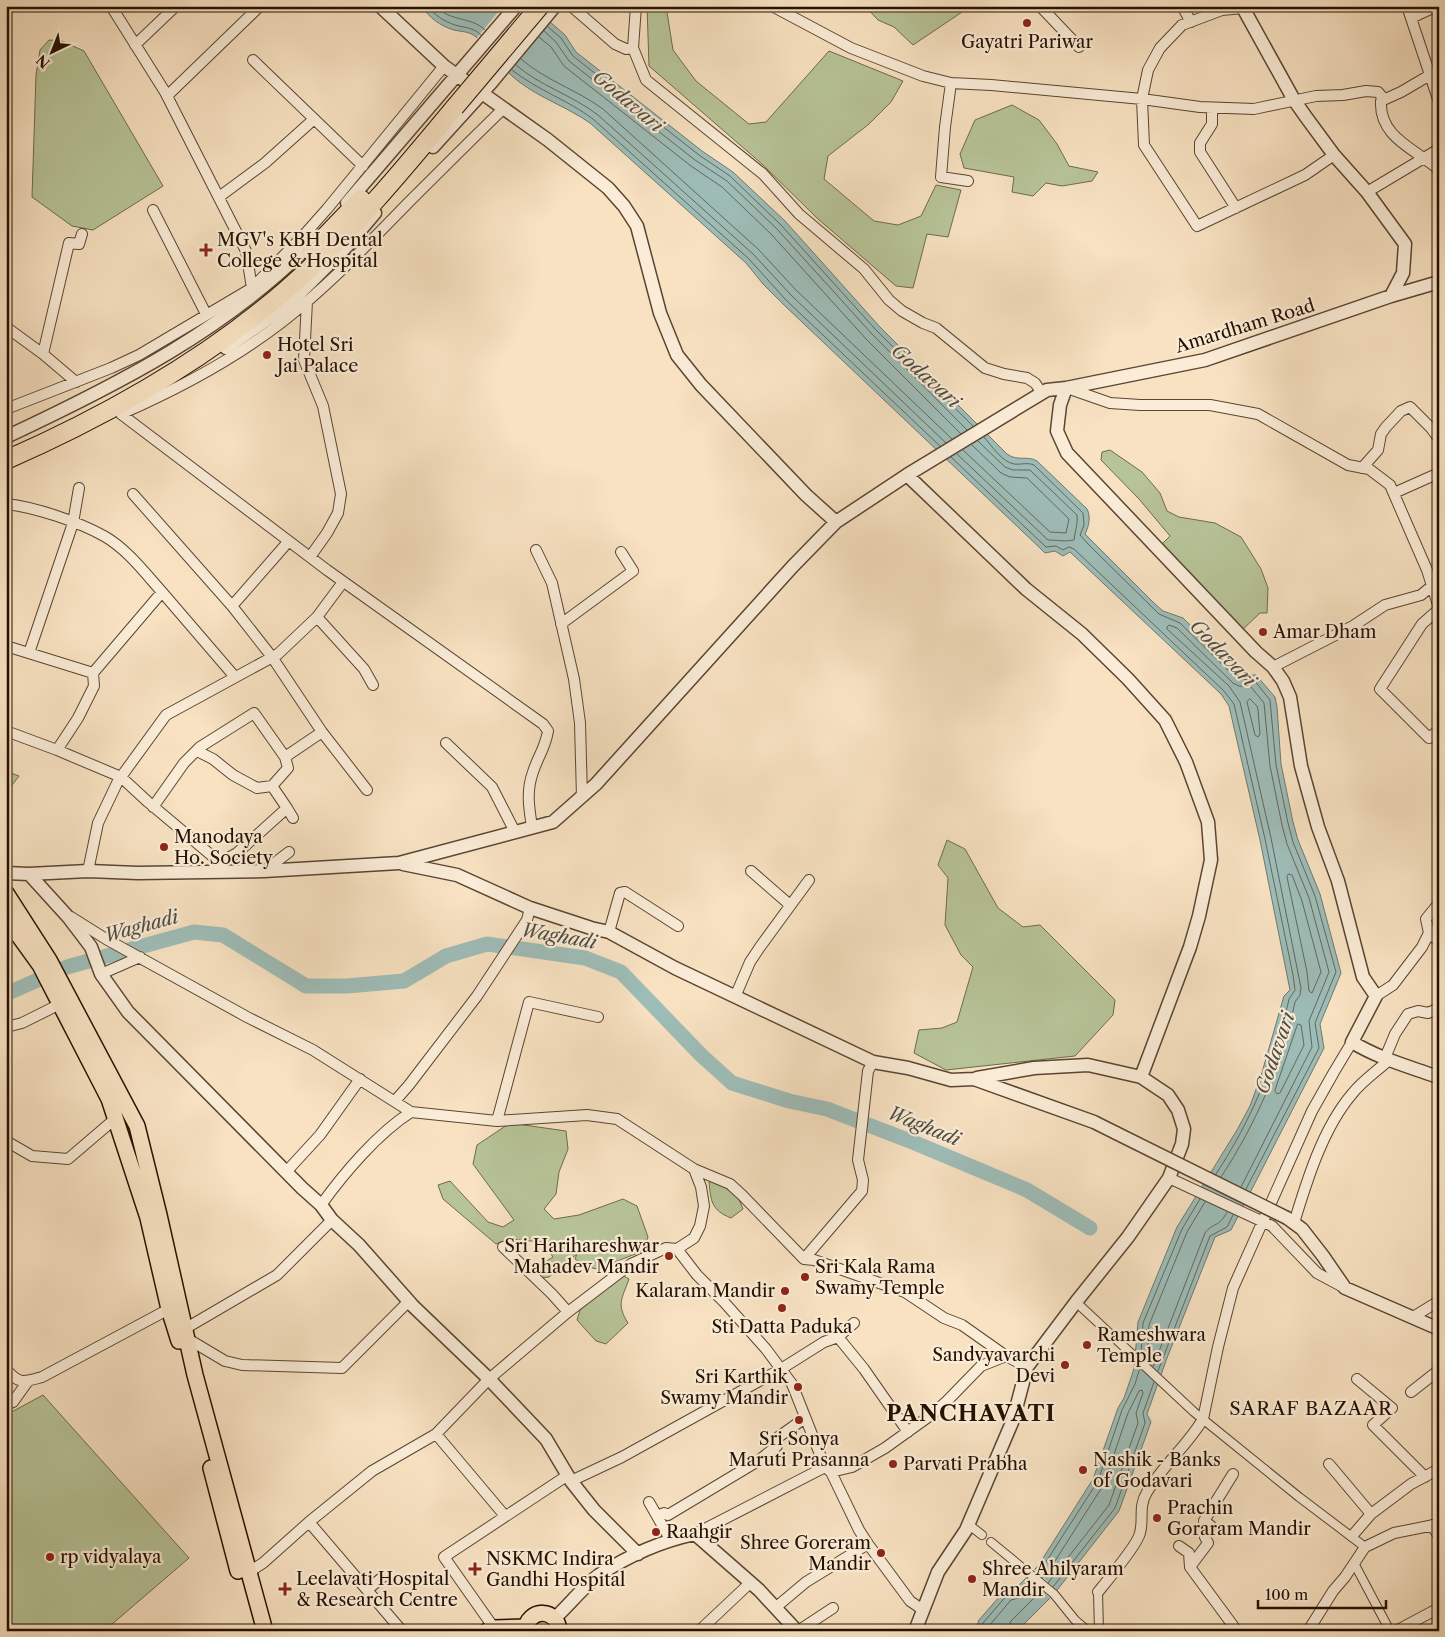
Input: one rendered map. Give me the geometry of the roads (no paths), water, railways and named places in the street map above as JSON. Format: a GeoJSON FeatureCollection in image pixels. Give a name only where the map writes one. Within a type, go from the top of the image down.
{"type":"FeatureCollection","features":[{"type":"Feature","properties":{"kind":"highway"},"geometry":{"type":"LineString","coordinates":[[6,448],[99,405],[173,362],[228,324],[290,272],[372,186],[526,6]]}},
{"type":"Feature","properties":{"kind":"highway"},"geometry":{"type":"LineString","coordinates":[[6,460],[60,436],[176,372],[256,315],[287,289],[366,211],[540,6]]}},
{"type":"Feature","properties":{"kind":"main road"},"geometry":{"type":"LineString","coordinates":[[6,893],[44,963],[109,1099],[116,1118],[148,1218],[169,1309],[182,1335],[195,1375],[265,1631]]}},
{"type":"Feature","properties":{"kind":"main road"},"geometry":{"type":"LineString","coordinates":[[6,918],[44,963]]}},
{"type":"Feature","properties":{"kind":"main road"},"geometry":{"type":"LineString","coordinates":[[61,998],[136,1126],[160,1215],[182,1335],[220,1506],[256,1631]]}},
{"type":"Feature","properties":{"kind":"main road"},"geometry":{"type":"LineString","coordinates":[[491,1629],[525,1629],[529,1619],[539,1613],[550,1615],[557,1625]]}},
{"type":"Feature","properties":{"kind":"street"},"geometry":{"type":"LineString","coordinates":[[111,6],[167,96],[246,251],[252,288]]}},
{"type":"Feature","properties":{"kind":"street"},"geometry":{"type":"LineString","coordinates":[[135,44],[176,6]]}},
{"type":"Feature","properties":{"kind":"street"},"geometry":{"type":"LineString","coordinates":[[167,96],[260,6]]}},
{"type":"Feature","properties":{"kind":"street"},"geometry":{"type":"LineString","coordinates":[[380,6],[444,66],[486,88],[504,108],[608,188],[624,206],[637,226],[660,313],[677,355],[701,385],[786,475],[806,496],[836,522]]}},
{"type":"Feature","properties":{"kind":"street"},"geometry":{"type":"LineString","coordinates":[[6,437],[82,401],[168,354],[226,316],[288,266],[328,225],[516,6]]}},
{"type":"Feature","properties":{"kind":"street"},"geometry":{"type":"LineString","coordinates":[[121,414],[212,357],[288,305],[348,245],[422,158],[486,88],[555,6]]}},
{"type":"Feature","properties":{"kind":"street"},"geometry":{"type":"LineString","coordinates":[[571,6],[615,44],[626,49],[633,48]]}},
{"type":"Feature","properties":{"kind":"street"},"geometry":{"type":"LineString","coordinates":[[636,6],[633,48],[646,80],[762,174],[799,214],[864,269],[889,300],[902,311],[922,323],[936,328],[985,368],[1027,378],[1035,383],[1036,397]]}},
{"type":"Feature","properties":{"kind":"street"},"geometry":{"type":"LineString","coordinates":[[772,6],[851,48],[923,76],[951,83],[1142,99],[1212,108],[1254,109],[1316,96],[1343,96],[1366,91],[1378,92],[1384,99]]}},
{"type":"Feature","properties":{"kind":"street"},"geometry":{"type":"LineString","coordinates":[[1040,6],[1079,47]]}},
{"type":"Feature","properties":{"kind":"street"},"geometry":{"type":"LineString","coordinates":[[1182,6],[1191,22]]}},
{"type":"Feature","properties":{"kind":"street"},"geometry":{"type":"LineString","coordinates":[[1407,6],[1439,102]]}},
{"type":"Feature","properties":{"kind":"street"},"geometry":{"type":"LineString","coordinates":[[1411,18],[1437,6]]}},
{"type":"Feature","properties":{"kind":"street"},"geometry":{"type":"LineString","coordinates":[[1334,155],[1305,175],[1197,226],[1144,145],[1142,99],[1148,70],[1160,48],[1182,25],[1222,10],[1242,7],[1294,100],[1334,155],[1367,192],[1404,244],[1403,273],[1391,296]]}},
{"type":"Feature","properties":{"kind":"street"},"geometry":{"type":"LineString","coordinates":[[253,60],[363,166]]}},
{"type":"Feature","properties":{"kind":"street"},"geometry":{"type":"LineString","coordinates":[[6,409],[139,355],[252,288],[303,236],[444,66]]}},
{"type":"Feature","properties":{"kind":"street"},"geometry":{"type":"LineString","coordinates":[[1430,75],[1401,92],[1384,99],[1381,101],[1380,108],[1389,131],[1439,170]]}},
{"type":"Feature","properties":{"kind":"street"},"geometry":{"type":"LineString","coordinates":[[951,83],[941,176],[968,182]]}},
{"type":"Feature","properties":{"kind":"street"},"geometry":{"type":"LineString","coordinates":[[6,466],[195,379],[256,341],[307,301],[369,243],[504,108]]}},
{"type":"Feature","properties":{"kind":"street"},"geometry":{"type":"LineString","coordinates":[[1212,108],[1212,124],[1200,143],[1200,152],[1236,208]]}},
{"type":"Feature","properties":{"kind":"street"},"geometry":{"type":"LineString","coordinates":[[219,198],[314,120]]}},
{"type":"Feature","properties":{"kind":"street"},"geometry":{"type":"LineString","coordinates":[[1367,192],[1439,149]]}},
{"type":"Feature","properties":{"kind":"street"},"geometry":{"type":"LineString","coordinates":[[153,210],[206,314]]}},
{"type":"Feature","properties":{"kind":"street"},"geometry":{"type":"LineString","coordinates":[[43,354],[69,243],[79,244],[82,234]]}},
{"type":"Feature","properties":{"kind":"street","name":"Amardham Road"},"geometry":{"type":"LineString","coordinates":[[399,863],[553,822],[582,798],[793,566],[836,522],[907,475],[1047,390],[1066,388],[1205,360],[1391,296],[1439,282]]}},
{"type":"Feature","properties":{"kind":"street"},"geometry":{"type":"LineString","coordinates":[[307,301],[304,360],[323,406],[341,494],[338,513],[310,557]]}},
{"type":"Feature","properties":{"kind":"street"},"geometry":{"type":"LineString","coordinates":[[6,327],[43,354],[76,382]]}},
{"type":"Feature","properties":{"kind":"street"},"geometry":{"type":"LineString","coordinates":[[1376,996],[1363,977],[1338,881],[1318,827],[1301,766],[1290,697],[1283,681],[1273,667],[1256,652],[1067,453],[1057,431],[1060,405],[1066,388],[1110,403],[1210,405],[1258,414],[1348,465],[1369,469],[1390,485],[1436,586],[1439,608],[1422,624],[1380,689],[1429,738],[1439,730]]}},
{"type":"Feature","properties":{"kind":"street"},"geometry":{"type":"LineString","coordinates":[[1362,468],[1378,450],[1382,434],[1401,411],[1410,407],[1439,439]]}},
{"type":"Feature","properties":{"kind":"street"},"geometry":{"type":"LineString","coordinates":[[121,414],[288,542],[543,724],[548,731],[546,745],[533,772],[528,798],[532,827]]}},
{"type":"Feature","properties":{"kind":"street"},"geometry":{"type":"LineString","coordinates":[[1394,493],[1439,472]]}},
{"type":"Feature","properties":{"kind":"street"},"geometry":{"type":"LineString","coordinates":[[907,475],[1026,590],[1082,634],[1128,679],[1165,720],[1186,762],[1208,822],[1211,860],[1190,947],[1141,1078]]}},
{"type":"Feature","properties":{"kind":"street"},"geometry":{"type":"LineString","coordinates":[[29,653],[74,523],[79,488]]}},
{"type":"Feature","properties":{"kind":"street"},"geometry":{"type":"LineString","coordinates":[[133,494],[232,606],[272,657],[322,732],[368,790]]}},
{"type":"Feature","properties":{"kind":"street"},"geometry":{"type":"LineString","coordinates":[[6,504],[23,506],[74,523],[105,536],[132,559],[235,677]]}},
{"type":"Feature","properties":{"kind":"street"},"geometry":{"type":"LineString","coordinates":[[232,606],[288,542]]}},
{"type":"Feature","properties":{"kind":"street"},"geometry":{"type":"LineString","coordinates":[[536,550],[552,583],[574,679],[580,723],[582,798]]}},
{"type":"Feature","properties":{"kind":"street"},"geometry":{"type":"LineString","coordinates":[[561,624],[633,572],[621,552]]}},
{"type":"Feature","properties":{"kind":"street"},"geometry":{"type":"LineString","coordinates":[[88,871],[98,823],[121,777],[166,715],[278,654],[318,617],[344,582]]}},
{"type":"Feature","properties":{"kind":"street"},"geometry":{"type":"LineString","coordinates":[[1273,667],[1353,626],[1385,605],[1421,594],[1436,586]]}},
{"type":"Feature","properties":{"kind":"street"},"geometry":{"type":"LineString","coordinates":[[57,750],[78,718],[94,686],[93,673],[162,592]]}},
{"type":"Feature","properties":{"kind":"street"},"geometry":{"type":"LineString","coordinates":[[318,617],[364,669],[373,685]]}},
{"type":"Feature","properties":{"kind":"street"},"geometry":{"type":"LineString","coordinates":[[6,646],[93,673]]}},
{"type":"Feature","properties":{"kind":"street"},"geometry":{"type":"LineString","coordinates":[[153,807],[184,763],[197,750],[254,714],[285,757],[288,768],[272,786],[256,788],[233,775],[197,750]]}},
{"type":"Feature","properties":{"kind":"street"},"geometry":{"type":"LineString","coordinates":[[6,731],[121,777],[220,868]]}},
{"type":"Feature","properties":{"kind":"street"},"geometry":{"type":"LineString","coordinates":[[285,757],[322,732]]}},
{"type":"Feature","properties":{"kind":"street"},"geometry":{"type":"LineString","coordinates":[[446,743],[492,787],[515,832]]}},
{"type":"Feature","properties":{"kind":"street"},"geometry":{"type":"LineString","coordinates":[[272,786],[293,818]]}},
{"type":"Feature","properties":{"kind":"street"},"geometry":{"type":"LineString","coordinates":[[220,868],[287,808]]}},
{"type":"Feature","properties":{"kind":"street"},"geometry":{"type":"LineString","coordinates":[[264,871],[289,852]]}},
{"type":"Feature","properties":{"kind":"street"},"geometry":{"type":"LineString","coordinates":[[6,873],[28,874],[88,871],[138,873],[220,868],[264,871],[399,863],[457,875],[529,914],[609,932],[674,968],[873,1062],[908,1068],[951,1080],[1034,1068],[1088,1065],[1141,1078],[1168,1095],[1178,1110],[1184,1129],[1182,1144],[1169,1178],[1128,1237],[1027,1367],[1013,1420],[968,1524],[938,1572],[915,1631]]}},
{"type":"Feature","properties":{"kind":"street"},"geometry":{"type":"LineString","coordinates":[[751,871],[790,905]]}},
{"type":"Feature","properties":{"kind":"street"},"geometry":{"type":"LineString","coordinates":[[28,874],[64,912],[91,947],[100,974],[128,1012],[320,1205],[409,1301],[489,1379],[546,1439],[570,1478],[594,1510],[638,1554]]}},
{"type":"Feature","properties":{"kind":"street"},"geometry":{"type":"LineString","coordinates":[[735,997],[750,962],[809,880]]}},
{"type":"Feature","properties":{"kind":"street"},"geometry":{"type":"LineString","coordinates":[[609,932],[620,893],[625,892],[678,926]]}},
{"type":"Feature","properties":{"kind":"street"},"geometry":{"type":"LineString","coordinates":[[1439,903],[1426,919],[1429,933],[1439,942]]}},
{"type":"Feature","properties":{"kind":"street"},"geometry":{"type":"LineString","coordinates":[[64,912],[106,939],[247,1017],[313,1050],[411,1112],[497,1120],[587,1115],[618,1119],[694,1169],[730,1184],[804,1259],[814,1260],[905,1292],[944,1318],[962,1325],[1006,1356],[1027,1367]]}},
{"type":"Feature","properties":{"kind":"street"},"geometry":{"type":"LineString","coordinates":[[394,1101],[409,1085],[477,996],[529,914]]}},
{"type":"Feature","properties":{"kind":"street"},"geometry":{"type":"LineString","coordinates":[[1099,1631],[1098,1592],[1140,1534],[1140,1509],[1146,1493],[1164,1467],[1198,1428],[1203,1419],[1233,1288],[1312,1111],[1376,996],[1393,985],[1422,947],[1429,933]]}},
{"type":"Feature","properties":{"kind":"street"},"geometry":{"type":"LineString","coordinates":[[100,974],[137,956]]}},
{"type":"Feature","properties":{"kind":"street"},"geometry":{"type":"LineString","coordinates":[[6,1027],[22,1023],[61,998]]}},
{"type":"Feature","properties":{"kind":"street"},"geometry":{"type":"LineString","coordinates":[[497,1120],[529,1002],[598,1017]]}},
{"type":"Feature","properties":{"kind":"street"},"geometry":{"type":"LineString","coordinates":[[1291,1220],[1308,1176],[1336,1115],[1353,1093],[1387,1059],[1395,1034],[1408,1014],[1418,1011],[1428,1012],[1439,1008]]}},
{"type":"Feature","properties":{"kind":"street"},"geometry":{"type":"LineString","coordinates":[[1352,1042],[1368,1052],[1435,1076],[1439,1075]]}},
{"type":"Feature","properties":{"kind":"street"},"geometry":{"type":"LineString","coordinates":[[804,1259],[862,1191],[863,1180],[858,1160],[868,1071],[873,1062]]}},
{"type":"Feature","properties":{"kind":"street"},"geometry":{"type":"LineString","coordinates":[[974,1078],[1094,1122],[1291,1220],[1302,1229],[1345,1288]]}},
{"type":"Feature","properties":{"kind":"street"},"geometry":{"type":"LineString","coordinates":[[286,1172],[320,1135],[360,1079]]}},
{"type":"Feature","properties":{"kind":"street"},"geometry":{"type":"LineString","coordinates":[[320,1205],[355,1162],[397,1121],[411,1112]]}},
{"type":"Feature","properties":{"kind":"street"},"geometry":{"type":"LineString","coordinates":[[6,1141],[32,1156],[68,1159],[116,1118]]}},
{"type":"Feature","properties":{"kind":"street"},"geometry":{"type":"LineString","coordinates":[[249,1572],[263,1563],[309,1522],[372,1471],[436,1434],[489,1379],[568,1312],[631,1264],[666,1248],[677,1249],[694,1238],[700,1226],[704,1206],[701,1187],[694,1169]]}},
{"type":"Feature","properties":{"kind":"street"},"geometry":{"type":"LineString","coordinates":[[1169,1178],[1272,1226],[1317,1273],[1345,1288],[1439,1328]]}},
{"type":"Feature","properties":{"kind":"street"},"geometry":{"type":"LineString","coordinates":[[332,1220],[278,1275],[182,1335],[224,1361],[242,1365],[342,1368],[409,1301]]}},
{"type":"Feature","properties":{"kind":"street"},"geometry":{"type":"LineString","coordinates":[[503,1247],[568,1312]]}},
{"type":"Feature","properties":{"kind":"street"},"geometry":{"type":"LineString","coordinates":[[677,1249],[697,1274],[766,1349],[792,1384],[828,1469],[859,1530],[910,1601],[923,1610]]}},
{"type":"Feature","properties":{"kind":"street"},"geometry":{"type":"LineString","coordinates":[[1413,1317],[1439,1301]]}},
{"type":"Feature","properties":{"kind":"street"},"geometry":{"type":"LineString","coordinates":[[1076,1302],[1194,1412],[1299,1497],[1365,1546]]}},
{"type":"Feature","properties":{"kind":"street"},"geometry":{"type":"LineString","coordinates":[[6,1369],[14,1379],[28,1381],[42,1377],[169,1309]]}},
{"type":"Feature","properties":{"kind":"street"},"geometry":{"type":"LineString","coordinates":[[491,1629],[444,1556],[505,1516],[570,1478],[622,1457],[781,1369],[824,1342],[838,1337],[854,1323]]}},
{"type":"Feature","properties":{"kind":"street"},"geometry":{"type":"LineString","coordinates":[[838,1337],[864,1368],[908,1432]]}},
{"type":"Feature","properties":{"kind":"street"},"geometry":{"type":"LineString","coordinates":[[557,1625],[598,1576],[670,1539],[695,1534],[828,1469],[852,1467],[908,1432],[947,1401],[981,1366],[1006,1356]]}},
{"type":"Feature","properties":{"kind":"street"},"geometry":{"type":"LineString","coordinates":[[1411,1392],[1439,1370]]}},
{"type":"Feature","properties":{"kind":"street"},"geometry":{"type":"LineString","coordinates":[[1357,1379],[1392,1408],[1373,1425],[1425,1477]]}},
{"type":"Feature","properties":{"kind":"street"},"geometry":{"type":"LineString","coordinates":[[6,1405],[13,1402],[28,1381]]}},
{"type":"Feature","properties":{"kind":"street"},"geometry":{"type":"LineString","coordinates":[[657,1516],[664,1513],[668,1515],[758,1461],[777,1446],[777,1438],[805,1418]]}},
{"type":"Feature","properties":{"kind":"street"},"geometry":{"type":"LineString","coordinates":[[436,1434],[505,1516]]}},
{"type":"Feature","properties":{"kind":"street"},"geometry":{"type":"LineString","coordinates":[[1329,1464],[1371,1514]]}},
{"type":"Feature","properties":{"kind":"street"},"geometry":{"type":"LineString","coordinates":[[1352,1536],[1371,1514],[1411,1484],[1439,1469]]}},
{"type":"Feature","properties":{"kind":"street"},"geometry":{"type":"LineString","coordinates":[[1190,1567],[1208,1543],[1205,1537],[1211,1526],[1204,1521],[1233,1474]]}},
{"type":"Feature","properties":{"kind":"street"},"geometry":{"type":"LineString","coordinates":[[649,1502],[670,1539]]}},
{"type":"Feature","properties":{"kind":"street"},"geometry":{"type":"LineString","coordinates":[[309,1522],[402,1631]]}},
{"type":"Feature","properties":{"kind":"street"},"geometry":{"type":"LineString","coordinates":[[968,1524],[982,1535]]}},
{"type":"Feature","properties":{"kind":"street"},"geometry":{"type":"LineString","coordinates":[[1309,1630],[1333,1591],[1365,1546],[1394,1533],[1435,1525],[1439,1536]]}},
{"type":"Feature","properties":{"kind":"street"},"geometry":{"type":"LineString","coordinates":[[695,1534],[750,1582],[798,1631],[833,1608]]}},
{"type":"Feature","properties":{"kind":"street"},"geometry":{"type":"LineString","coordinates":[[991,1542],[1054,1594],[1088,1631]]}},
{"type":"Feature","properties":{"kind":"street"},"geometry":{"type":"LineString","coordinates":[[775,1608],[806,1582],[868,1544]]}},
{"type":"Feature","properties":{"kind":"street"},"geometry":{"type":"LineString","coordinates":[[1179,1546],[1189,1554],[1190,1567],[1236,1631]]}},
{"type":"Feature","properties":{"kind":"street"},"geometry":{"type":"LineString","coordinates":[[1354,1563],[1390,1631]]}},
{"type":"Feature","properties":{"kind":"street"},"geometry":{"type":"LineString","coordinates":[[367,1590],[384,1576]]}},
{"type":"Feature","properties":{"kind":"street"},"geometry":{"type":"LineString","coordinates":[[698,1631],[750,1582]]}},
{"type":"Feature","properties":{"kind":"street"},"geometry":{"type":"LineString","coordinates":[[1396,1631],[1439,1608]]}},
{"type":"Feature","properties":{"kind":"water","name":"Godavari"},"geometry":{"type":"Polygon","coordinates":[[[421,6],[532,6],[565,35],[576,52],[702,151],[733,172],[785,221],[880,327],[1007,454],[1015,458],[1030,458],[1037,461],[1087,509],[1089,522],[1085,534],[1154,603],[1163,611],[1183,618],[1241,675],[1256,675],[1275,697],[1281,764],[1293,822],[1298,840],[1320,894],[1341,973],[1320,1024],[1324,1048],[1231,1230],[1215,1237],[1147,1414],[1151,1422],[1119,1511],[1054,1594],[1017,1631],[975,1631],[979,1620],[1006,1589],[1017,1587],[1038,1566],[1093,1479],[1134,1369],[1138,1322],[1177,1227],[1250,1106],[1261,1076],[1284,996],[1290,990],[1260,840],[1229,706],[1221,694],[1070,552],[1063,556],[1055,551],[1045,553],[783,304],[746,263],[590,123],[526,87],[506,70],[476,37],[440,24],[421,6]]]}},
{"type":"Feature","properties":{"kind":"waterway","name":"Waghadi"},"geometry":{"type":"LineString","coordinates":[[6,994],[67,967],[194,932],[223,935],[306,986],[347,986],[404,981],[446,956],[487,944],[585,958],[621,972],[701,1055],[732,1083],[789,1101],[827,1109],[915,1143],[1027,1190],[1090,1228]]}},
{"type":"Feature","properties":{"kind":"place","name":"Gayatri Pariwar"},"geometry":{"type":"Point","coordinates":[1027,23]}},
{"type":"Feature","properties":{"kind":"place","name":"MGV's KBH Dental College & Hospital"},"geometry":{"type":"Point","coordinates":[206,250]}},
{"type":"Feature","properties":{"kind":"place","name":"Hotel Sri Jai Palace"},"geometry":{"type":"Point","coordinates":[267,355]}},
{"type":"Feature","properties":{"kind":"place","name":"Amar Dham"},"geometry":{"type":"Point","coordinates":[1263,632]}},
{"type":"Feature","properties":{"kind":"place","name":"Manodaya Ho. Society"},"geometry":{"type":"Point","coordinates":[164,847]}},
{"type":"Feature","properties":{"kind":"place","name":"Sri Harihareshwar Mahadev Mandir"},"geometry":{"type":"Point","coordinates":[669,1256]}},
{"type":"Feature","properties":{"kind":"place","name":"Sri Kala Rama Swamy Temple"},"geometry":{"type":"Point","coordinates":[805,1277]}},
{"type":"Feature","properties":{"kind":"place","name":"Kalaram Mandir"},"geometry":{"type":"Point","coordinates":[785,1291]}},
{"type":"Feature","properties":{"kind":"place","name":"Sti Datta Paduka"},"geometry":{"type":"Point","coordinates":[782,1308]}},
{"type":"Feature","properties":{"kind":"place","name":"Rameshwara Temple"},"geometry":{"type":"Point","coordinates":[1087,1345]}},
{"type":"Feature","properties":{"kind":"place","name":"Sandvyavarchi Devi"},"geometry":{"type":"Point","coordinates":[1065,1365]}},
{"type":"Feature","properties":{"kind":"place","name":"Sri Karthik Swamy Mandir"},"geometry":{"type":"Point","coordinates":[798,1387]}},
{"type":"Feature","properties":{"kind":"place","name":"Sri Sonya Maruti Prasanna"},"geometry":{"type":"Point","coordinates":[799,1420]}},
{"type":"Feature","properties":{"kind":"place","name":"Parvati Prabha"},"geometry":{"type":"Point","coordinates":[893,1464]}},
{"type":"Feature","properties":{"kind":"place","name":"Nashik - Banks of Godavari"},"geometry":{"type":"Point","coordinates":[1083,1470]}},
{"type":"Feature","properties":{"kind":"place","name":"Prachin Goraram Mandir"},"geometry":{"type":"Point","coordinates":[1157,1518]}},
{"type":"Feature","properties":{"kind":"place","name":"Raahgir"},"geometry":{"type":"Point","coordinates":[656,1532]}},
{"type":"Feature","properties":{"kind":"place","name":"Shree Goreram Mandir"},"geometry":{"type":"Point","coordinates":[881,1553]}},
{"type":"Feature","properties":{"kind":"place","name":"rp vidyalaya"},"geometry":{"type":"Point","coordinates":[50,1557]}},
{"type":"Feature","properties":{"kind":"place","name":"NSKMC Indira Gandhi Hospital"},"geometry":{"type":"Point","coordinates":[475,1569]}},
{"type":"Feature","properties":{"kind":"place","name":"Shree Ahilyaram Mandir"},"geometry":{"type":"Point","coordinates":[972,1579]}},
{"type":"Feature","properties":{"kind":"place","name":"Leelavati Hospital & Research Centre"},"geometry":{"type":"Point","coordinates":[285,1589]}},
{"type":"Feature","properties":{"kind":"district","name":"SARAF BAZAAR"},"geometry":{"type":"Point","coordinates":[1311,1408]}},
{"type":"Feature","properties":{"kind":"district","name":"PANCHAVATI"},"geometry":{"type":"Point","coordinates":[971,1413]}}]}
